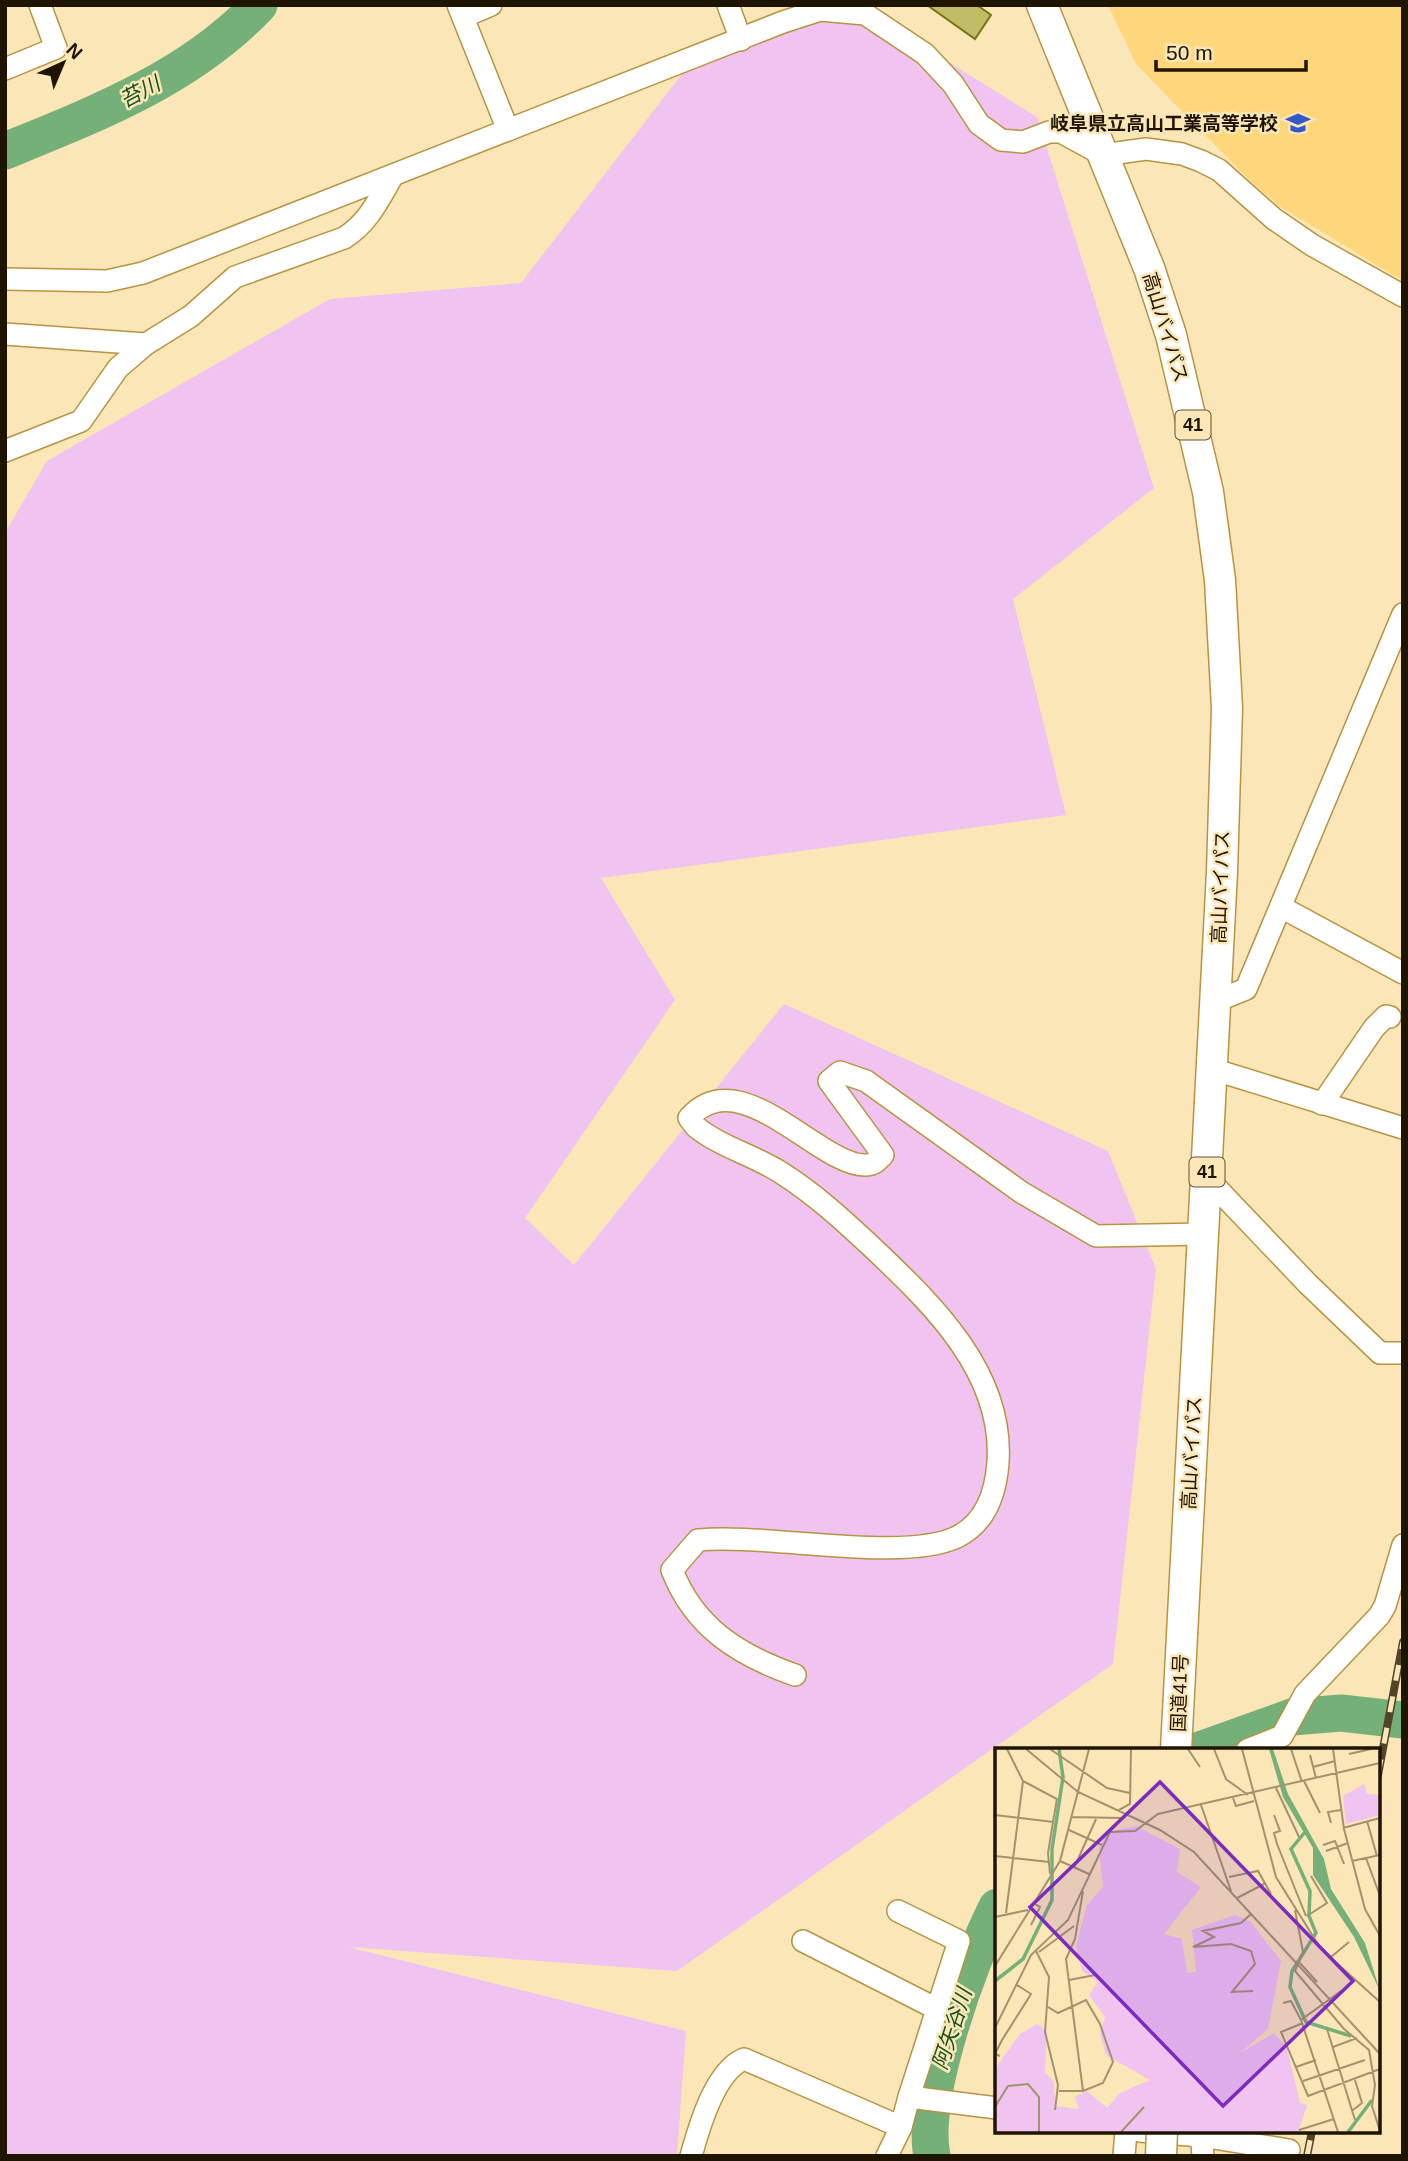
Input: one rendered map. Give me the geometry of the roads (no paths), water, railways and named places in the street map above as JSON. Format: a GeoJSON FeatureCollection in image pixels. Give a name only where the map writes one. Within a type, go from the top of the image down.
{"type":"FeatureCollection","features":[{"type":"Feature","properties":{"kind":"highway","name":"高山バイパス"},"geometry":{"type":"LineString","coordinates":[[1029,5],[1103,155]]}},
{"type":"Feature","properties":{"kind":"highway","name":"高山バイパス"},"geometry":{"type":"LineString","coordinates":[[1042,5],[1150,268],[1171,335],[1208,492],[1220,580],[1227,708],[1216,1001],[1181,1636]]}},
{"type":"Feature","properties":{"kind":"highway"},"geometry":{"type":"LineString","coordinates":[[1160,1748],[1165,1694],[1181,1636]]}},
{"type":"Feature","properties":{"kind":"highway","name":"国道41号"},"geometry":{"type":"LineString","coordinates":[[1176,1748],[1181,1636]]}},
{"type":"Feature","properties":{"kind":"highway"},"geometry":{"type":"LineString","coordinates":[[1161,2156],[1162,2133]]}},
{"type":"Feature","properties":{"kind":"street"},"geometry":{"type":"LineString","coordinates":[[5,69],[57,48],[40,5]]}},
{"type":"Feature","properties":{"kind":"street"},"geometry":{"type":"LineString","coordinates":[[491,5],[460,11],[508,130]]}},
{"type":"Feature","properties":{"kind":"street"},"geometry":{"type":"LineString","coordinates":[[728,5],[741,40]]}},
{"type":"Feature","properties":{"kind":"street"},"geometry":{"type":"LineString","coordinates":[[5,279],[107,281],[143,273],[820,10],[873,10],[925,54],[953,84],[979,124],[1002,140],[1023,142],[1049,132],[1061,132],[1103,155],[1146,149],[1182,154],[1200,160],[1219,170],[1274,219],[1312,246],[1403,296]]}},
{"type":"Feature","properties":{"kind":"street"},"geometry":{"type":"LineString","coordinates":[[5,451],[81,421],[118,368],[145,344],[191,316],[235,277],[344,238],[358,229],[368,219],[392,177]]}},
{"type":"Feature","properties":{"kind":"street"},"geometry":{"type":"LineString","coordinates":[[5,334],[145,344]]}},
{"type":"Feature","properties":{"kind":"street"},"geometry":{"type":"LineString","coordinates":[[1216,1001],[1246,989],[1403,614]]}},
{"type":"Feature","properties":{"kind":"street"},"geometry":{"type":"LineString","coordinates":[[1281,907],[1403,973]]}},
{"type":"Feature","properties":{"kind":"street"},"geometry":{"type":"LineString","coordinates":[[1322,1104],[1374,1028],[1386,1016],[1390,1017]]}},
{"type":"Feature","properties":{"kind":"street"},"geometry":{"type":"LineString","coordinates":[[1212,1069],[1403,1128]]}},
{"type":"Feature","properties":{"kind":"street"},"geometry":{"type":"LineString","coordinates":[[795,1675],[769,1666],[725,1642],[690,1608],[672,1570],[698,1540],[727,1537],[872,1546],[923,1545],[957,1536],[979,1519],[990,1506],[996,1485],[999,1441],[992,1406],[975,1369],[960,1341],[923,1296],[828,1206],[778,1171],[696,1127],[689,1118],[699,1107],[720,1102],[745,1105],[787,1122],[852,1161],[862,1165],[874,1164],[883,1155],[829,1081],[841,1072],[866,1080],[1021,1192],[1096,1236],[1203,1234]]}},
{"type":"Feature","properties":{"kind":"street"},"geometry":{"type":"LineString","coordinates":[[1207,1178],[1308,1284],[1380,1353],[1403,1353]]}},
{"type":"Feature","properties":{"kind":"street"},"geometry":{"type":"LineString","coordinates":[[1253,1748],[1272,1741],[1287,1730],[1301,1700],[1379,1616],[1385,1606],[1403,1545]]}},
{"type":"Feature","properties":{"kind":"street"},"geometry":{"type":"LineString","coordinates":[[1181,1636],[1191,1748]]}},
{"type":"Feature","properties":{"kind":"street"},"geometry":{"type":"LineString","coordinates":[[887,2156],[914,2098],[937,2009],[959,1941],[898,1911]]}},
{"type":"Feature","properties":{"kind":"street"},"geometry":{"type":"LineString","coordinates":[[803,1941],[937,2009]]}},
{"type":"Feature","properties":{"kind":"street"},"geometry":{"type":"LineString","coordinates":[[691,2156],[702,2119],[731,2064],[744,2059],[901,2127]]}},
{"type":"Feature","properties":{"kind":"street"},"geometry":{"type":"LineString","coordinates":[[914,2098],[995,2108]]}},
{"type":"Feature","properties":{"kind":"street"},"geometry":{"type":"LineString","coordinates":[[1124,2156],[1126,2133]]}},
{"type":"Feature","properties":{"kind":"street"},"geometry":{"type":"LineString","coordinates":[[1151,2133],[1289,2150]]}},
{"type":"Feature","properties":{"kind":"waterway","name":"苔川"},"geometry":{"type":"LineString","coordinates":[[5,151],[107,108],[172,74],[232,31],[259,5]]}},
{"type":"Feature","properties":{"kind":"waterway","name":"阿矢谷川"},"geometry":{"type":"LineString","coordinates":[[1206,1748],[1292,1717],[1341,1713],[1403,1720]]}},
{"type":"Feature","properties":{"kind":"waterway","name":"阿矢谷川"},"geometry":{"type":"LineString","coordinates":[[932,2156],[930,2131],[933,2100],[949,2030],[973,1961],[995,1911]]}},
{"type":"Feature","properties":{"kind":"railway"},"geometry":{"type":"LineString","coordinates":[[1380,1764],[1403,1642]]}},
{"type":"Feature","properties":{"kind":"railway"},"geometry":{"type":"LineString","coordinates":[[1307,2156],[1312,2133]]}},
{"type":"Feature","properties":{"kind":"place","name":"岐阜県立高山工業高等学校"},"geometry":{"type":"Point","coordinates":[1298,123]}}]}
